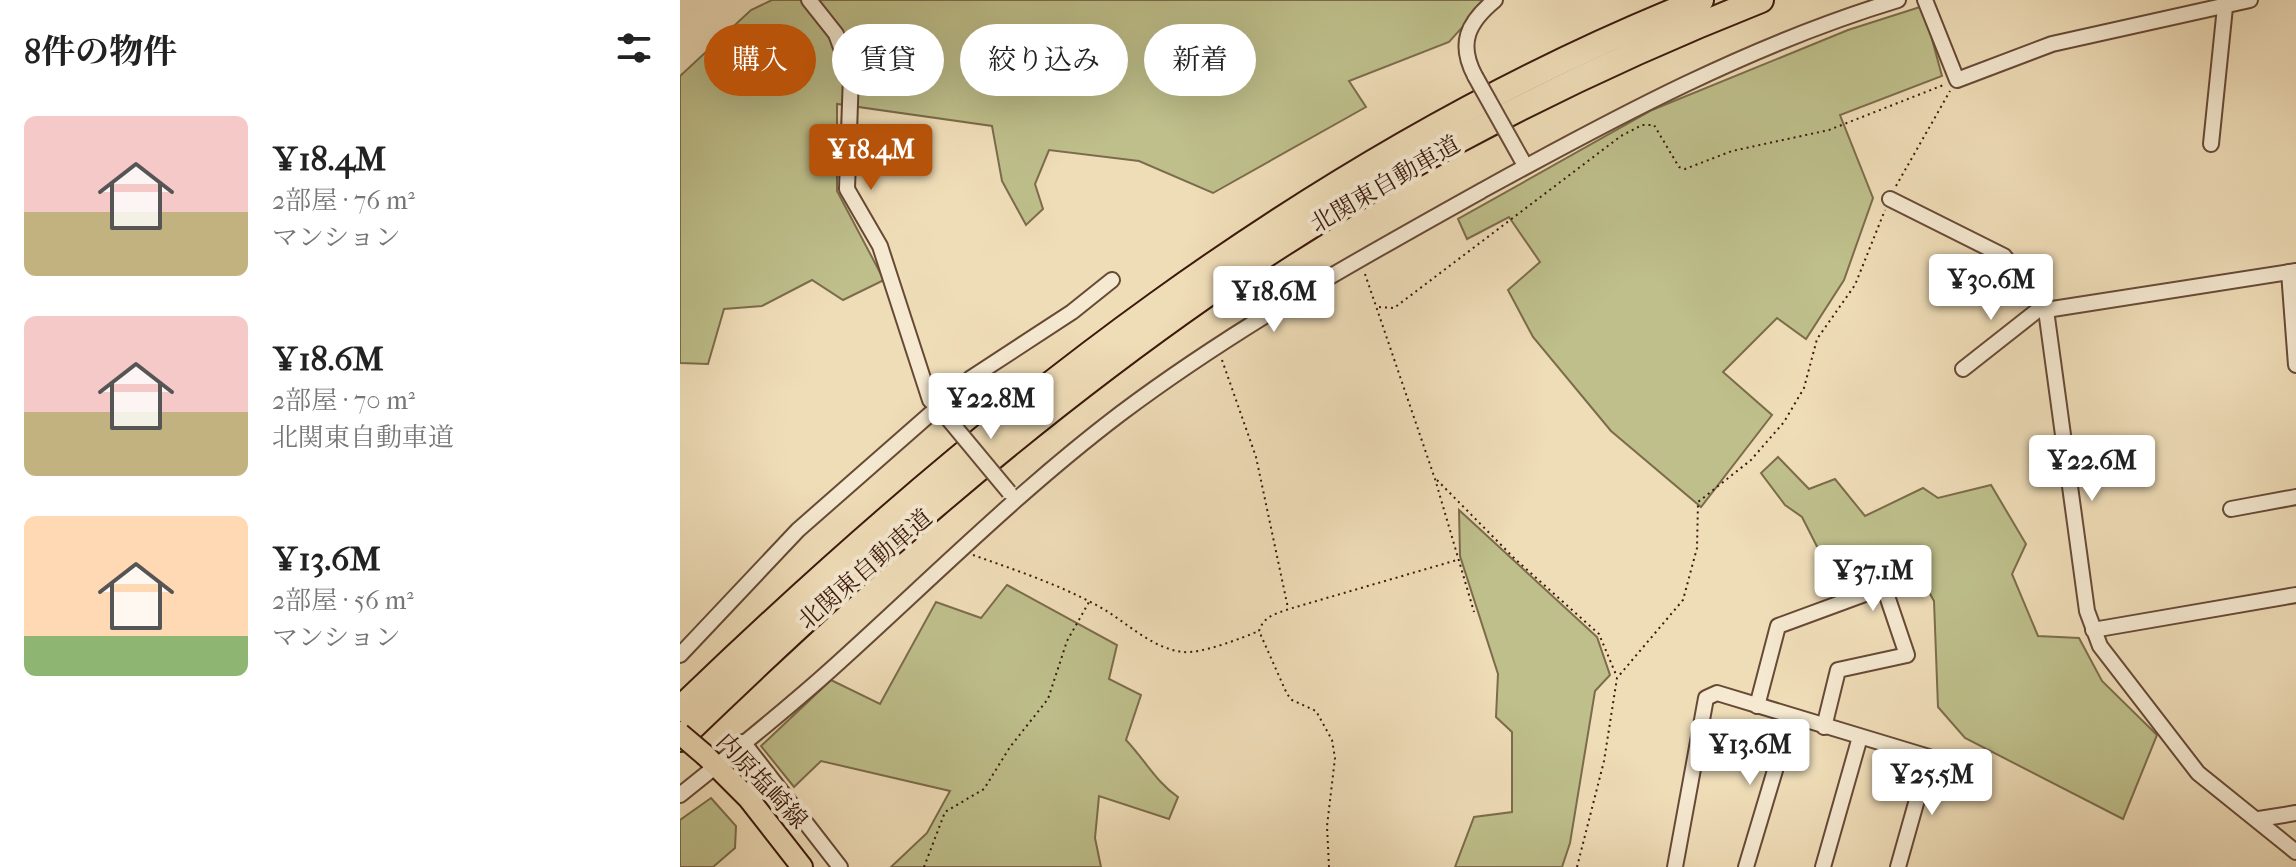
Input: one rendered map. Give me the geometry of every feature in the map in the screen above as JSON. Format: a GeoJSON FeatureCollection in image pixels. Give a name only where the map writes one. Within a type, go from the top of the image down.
{"type":"FeatureCollection","features":[{"type":"Feature","properties":{"kind":"highway","name":"北関東自動車道"},"geometry":{"type":"LineString","coordinates":[[680,709],[757,635],[991,431],[1194,277],[1287,216],[1477,104],[1578,54],[1701,0]]}},
{"type":"Feature","properties":{"kind":"highway","name":"北関東自動車道"},"geometry":{"type":"LineString","coordinates":[[680,737],[883,551],[1095,378],[1207,295],[1300,233],[1486,125],[1588,74],[1761,0]]}},
{"type":"Feature","properties":{"kind":"main road","name":"内原塩崎線"},"geometry":{"type":"LineString","coordinates":[[680,737],[711,761],[749,799],[802,867]]}},
{"type":"Feature","properties":{"kind":"street"},"geometry":{"type":"LineString","coordinates":[[809,0],[836,34],[851,75],[847,189],[880,246],[930,400],[1013,497]]}},
{"type":"Feature","properties":{"kind":"street"},"geometry":{"type":"LineString","coordinates":[[1495,0],[1483,10],[1467,37],[1464,55],[1524,163]]}},
{"type":"Feature","properties":{"kind":"street"},"geometry":{"type":"LineString","coordinates":[[680,795],[711,761],[743,742],[782,712],[960,551],[1013,497],[1121,413],[1216,349],[1360,258],[1524,163],[1673,89],[1798,36],[1898,0]]}},
{"type":"Feature","properties":{"kind":"street"},"geometry":{"type":"LineString","coordinates":[[1925,0],[1957,80],[2052,44],[2179,8],[2225,7],[2250,0]]}},
{"type":"Feature","properties":{"kind":"street"},"geometry":{"type":"LineString","coordinates":[[2211,144],[2225,7]]}},
{"type":"Feature","properties":{"kind":"street"},"geometry":{"type":"LineString","coordinates":[[1890,199],[2004,256],[2045,308],[2087,611],[2100,646],[2198,773],[2259,819],[2296,852]]}},
{"type":"Feature","properties":{"kind":"street"},"geometry":{"type":"LineString","coordinates":[[1963,369],[2045,308],[2293,272],[2296,365]]}},
{"type":"Feature","properties":{"kind":"street"},"geometry":{"type":"LineString","coordinates":[[680,655],[798,530],[941,411],[971,378],[1072,312],[1112,280]]}},
{"type":"Feature","properties":{"kind":"street"},"geometry":{"type":"LineString","coordinates":[[2231,509],[2296,497]]}},
{"type":"Feature","properties":{"kind":"street"},"geometry":{"type":"LineString","coordinates":[[1757,706],[1778,626],[1884,587],[1907,655],[1838,670],[1824,727]]}},
{"type":"Feature","properties":{"kind":"street"},"geometry":{"type":"LineString","coordinates":[[2093,630],[2296,595]]}},
{"type":"Feature","properties":{"kind":"street"},"geometry":{"type":"LineString","coordinates":[[1675,867],[1706,698],[1717,693],[1929,757],[1898,867]]}},
{"type":"Feature","properties":{"kind":"street"},"geometry":{"type":"LineString","coordinates":[[1746,867],[1791,717]]}},
{"type":"Feature","properties":{"kind":"street"},"geometry":{"type":"LineString","coordinates":[[1823,867],[1860,737]]}},
{"type":"Feature","properties":{"kind":"street"},"geometry":{"type":"LineString","coordinates":[[743,742],[840,867]]}},
{"type":"Feature","properties":{"kind":"street"},"geometry":{"type":"LineString","coordinates":[[2259,819],[2296,813]]}},
{"type":"Feature","properties":{"kind":"path"},"geometry":{"type":"LineString","coordinates":[[1617,678],[1683,600],[1696,558],[1698,502],[1767,445],[1796,403],[1817,339],[1855,285],[1911,156],[1957,80]]}},
{"type":"Feature","properties":{"kind":"path"},"geometry":{"type":"LineString","coordinates":[[1379,307],[1394,308],[1584,163],[1642,125],[1654,125],[1679,167],[1685,169],[1732,151],[1829,130],[1957,80]]}},
{"type":"Feature","properties":{"kind":"path"},"geometry":{"type":"LineString","coordinates":[[1360,258],[1435,479],[1474,612]]}},
{"type":"Feature","properties":{"kind":"path"},"geometry":{"type":"LineString","coordinates":[[1216,349],[1231,380],[1256,457],[1289,609]]}},
{"type":"Feature","properties":{"kind":"path"},"geometry":{"type":"LineString","coordinates":[[1435,479],[1515,559],[1599,634],[1617,678],[1604,761],[1577,867]]}},
{"type":"Feature","properties":{"kind":"path"},"geometry":{"type":"LineString","coordinates":[[960,551],[1051,583],[1089,602],[1151,641],[1180,652],[1238,640],[1259,631],[1269,616],[1457,560]]}},
{"type":"Feature","properties":{"kind":"path"},"geometry":{"type":"LineString","coordinates":[[924,867],[942,816],[984,789],[1010,747],[1048,699],[1067,641],[1089,602]]}},
{"type":"Feature","properties":{"kind":"path"},"geometry":{"type":"LineString","coordinates":[[1259,631],[1287,694],[1292,700],[1316,711],[1332,740],[1335,758],[1327,826],[1329,867]]}},
{"type":"Feature","properties":{"kind":"green space"},"geometry":{"type":"Polygon","coordinates":[[[772,0],[1487,0],[1449,42],[1349,81],[1366,107],[1213,193],[1139,161],[1049,150],[1035,184],[1043,209],[1026,225],[1002,181],[992,126],[837,104],[837,191],[884,280],[843,300],[812,280],[762,306],[724,309],[708,364],[680,363],[680,76],[704,54],[704,96],[816,96],[816,24],[736,24],[751,10],[772,0]]]}},
{"type":"Feature","properties":{"kind":"green space"},"geometry":{"type":"Polygon","coordinates":[[[1923,6],[1942,76],[1840,115],[1873,198],[1844,280],[1806,339],[1777,318],[1723,372],[1772,415],[1701,507],[1611,431],[1533,337],[1508,290],[1540,262],[1509,217],[1467,239],[1458,219],[1652,110],[1848,30],[1923,6]]]}},
{"type":"Feature","properties":{"kind":"green space"},"geometry":{"type":"Polygon","coordinates":[[[1778,457],[1809,489],[1835,479],[1865,516],[1923,488],[1938,498],[1991,485],[2026,544],[2012,574],[2038,636],[2079,638],[2102,681],[2157,735],[2123,819],[1965,738],[1938,707],[1934,601],[1909,556],[1830,572],[1802,517],[1785,505],[1761,473],[1778,457]]]}},
{"type":"Feature","properties":{"kind":"green space"},"geometry":{"type":"Polygon","coordinates":[[[1459,510],[1597,637],[1610,675],[1595,691],[1570,843],[1562,867],[1455,867],[1474,817],[1512,812],[1512,732],[1496,717],[1498,674],[1460,556],[1459,510]]]}},
{"type":"Feature","properties":{"kind":"green space"},"geometry":{"type":"Polygon","coordinates":[[[1007,585],[1117,645],[1109,679],[1141,695],[1126,740],[1157,778],[1178,797],[1169,819],[1099,796],[1095,838],[1101,867],[891,867],[927,833],[950,791],[821,761],[794,787],[761,746],[831,680],[880,704],[936,602],[981,618],[1007,585]]]}},
{"type":"Feature","properties":{"kind":"green space"},"geometry":{"type":"Polygon","coordinates":[[[711,798],[736,826],[735,848],[713,867],[680,867],[680,820],[711,798]]]}}]}
